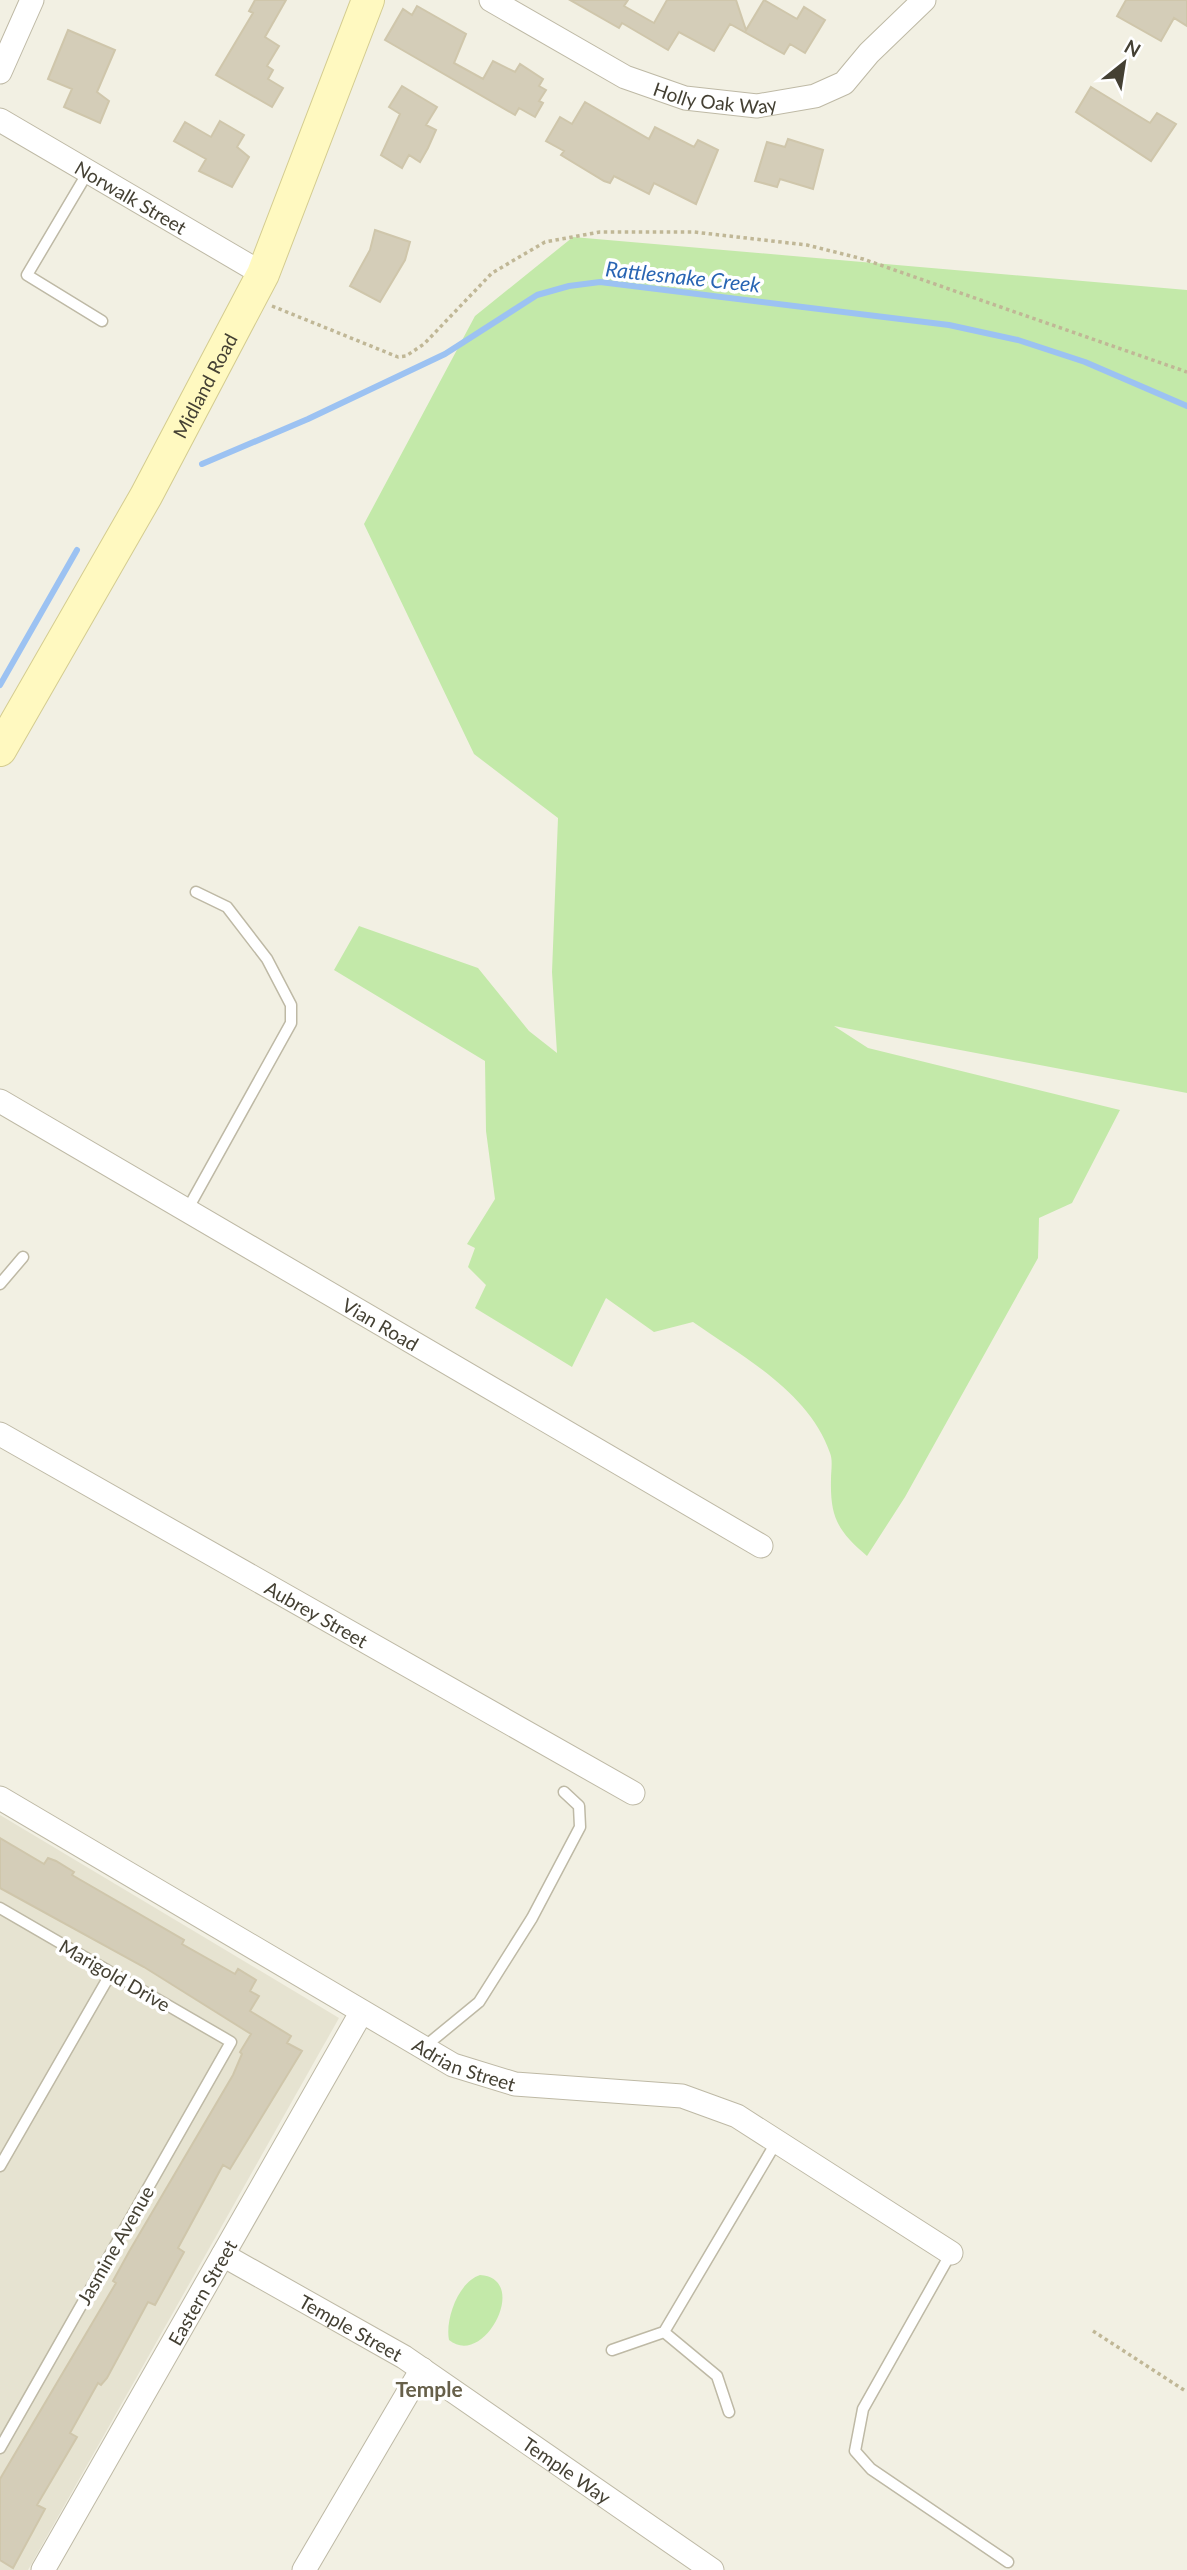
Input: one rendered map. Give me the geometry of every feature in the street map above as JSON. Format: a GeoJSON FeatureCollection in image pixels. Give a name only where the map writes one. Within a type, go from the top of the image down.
{"type":"FeatureCollection","features":[{"type":"Feature","properties":{"kind":"main road","name":"Midland Road"},"geometry":{"type":"LineString","coordinates":[[0,750],[146,496],[257,284],[369,0]]}},
{"type":"Feature","properties":{"kind":"street"},"geometry":{"type":"LineString","coordinates":[[0,72],[32,0]]}},
{"type":"Feature","properties":{"kind":"street","name":"Holly Oak Way"},"geometry":{"type":"LineString","coordinates":[[502,3],[625,77],[685,98],[757,106],[815,96],[844,83],[869,53],[924,0]]}},
{"type":"Feature","properties":{"kind":"street","name":"Norwalk Street"},"geometry":{"type":"LineString","coordinates":[[0,120],[88,172],[257,284]]}},
{"type":"Feature","properties":{"kind":"street","name":"Vian Road"},"geometry":{"type":"LineString","coordinates":[[0,1101],[761,1546]]}},
{"type":"Feature","properties":{"kind":"street","name":"Aubrey Street"},"geometry":{"type":"LineString","coordinates":[[0,1434],[633,1794]]}},
{"type":"Feature","properties":{"kind":"street","name":"Adrian Street"},"geometry":{"type":"LineString","coordinates":[[0,1798],[453,2065],[515,2084],[682,2096],[737,2116],[951,2253]]}},
{"type":"Feature","properties":{"kind":"street","name":"Eastern Street"},"geometry":{"type":"LineString","coordinates":[[43,2570],[361,2013]]}},
{"type":"Feature","properties":{"kind":"street","name":"Temple Street"},"geometry":{"type":"LineString","coordinates":[[223,2255],[422,2369],[304,2570]]}},
{"type":"Feature","properties":{"kind":"street","name":"Temple Way"},"geometry":{"type":"LineString","coordinates":[[422,2369],[712,2570]]}},
{"type":"Feature","properties":{"kind":"lane"},"geometry":{"type":"LineString","coordinates":[[88,172],[27,275],[102,321]]}},
{"type":"Feature","properties":{"kind":"lane"},"geometry":{"type":"LineString","coordinates":[[186,1212],[291,1023],[290,1005],[267,959],[227,907],[196,892]]}},
{"type":"Feature","properties":{"kind":"lane"},"geometry":{"type":"LineString","coordinates":[[0,1284],[23,1257]]}},
{"type":"Feature","properties":{"kind":"lane"},"geometry":{"type":"LineString","coordinates":[[423,2048],[479,2002],[532,1918],[580,1827],[579,1806],[564,1792]]}},
{"type":"Feature","properties":{"kind":"lane","name":"Marigold Drive"},"geometry":{"type":"LineString","coordinates":[[0,1909],[231,2042]]}},
{"type":"Feature","properties":{"kind":"lane"},"geometry":{"type":"LineString","coordinates":[[0,2166],[111,1973]]}},
{"type":"Feature","properties":{"kind":"lane","name":"Jasmine Avenue"},"geometry":{"type":"LineString","coordinates":[[0,2448],[231,2042]]}},
{"type":"Feature","properties":{"kind":"lane"},"geometry":{"type":"LineString","coordinates":[[612,2350],[664,2332],[777,2141]]}},
{"type":"Feature","properties":{"kind":"lane"},"geometry":{"type":"LineString","coordinates":[[951,2253],[863,2409],[855,2451],[871,2469],[1008,2562]]}},
{"type":"Feature","properties":{"kind":"lane"},"geometry":{"type":"LineString","coordinates":[[664,2332],[717,2376],[729,2412]]}},
{"type":"Feature","properties":{"kind":"path"},"geometry":{"type":"LineString","coordinates":[[257,284],[398,356],[406,356],[424,344],[492,273],[545,242],[600,232],[694,232],[807,245],[863,259],[1187,372]]}},
{"type":"Feature","properties":{"kind":"path"},"geometry":{"type":"LineString","coordinates":[[1093,2331],[1187,2392]]}},
{"type":"Feature","properties":{"kind":"shaded area"},"geometry":{"type":"Polygon","coordinates":[[[0,1815],[339,2018],[28,2570],[0,2570],[0,1815]]]}},
{"type":"Feature","properties":{"kind":"green space"},"geometry":{"type":"Polygon","coordinates":[[[573,237],[1187,290],[1187,1093],[834,1026],[868,1048],[1120,1110],[1072,1203],[1039,1218],[1038,1258],[905,1497],[867,1556],[849,1539],[834,1514],[831,1456],[820,1431],[807,1412],[791,1394],[753,1363],[693,1322],[654,1332],[606,1298],[572,1367],[475,1308],[486,1285],[468,1267],[475,1248],[467,1244],[495,1199],[486,1131],[485,1061],[334,970],[359,926],[478,968],[529,1031],[557,1053],[552,972],[558,818],[474,754],[364,524],[475,316],[573,237]]]}},
{"type":"Feature","properties":{"kind":"green space"},"geometry":{"type":"Polygon","coordinates":[[[480,2275],[495,2280],[502,2290],[502,2305],[497,2320],[488,2333],[476,2342],[462,2346],[449,2340],[451,2312],[465,2285],[480,2275]]]}},
{"type":"Feature","properties":{"kind":"building"},"geometry":{"type":"Polygon","coordinates":[[[255,0],[286,0],[265,37],[279,46],[267,66],[273,70],[268,79],[283,88],[272,107],[216,75],[253,13],[249,11],[255,0]]]}},
{"type":"Feature","properties":{"kind":"building"},"geometry":{"type":"Polygon","coordinates":[[[570,0],[628,0],[624,6],[654,23],[667,0],[736,0],[746,30],[764,0],[797,19],[804,7],[825,20],[805,53],[790,44],[784,54],[730,24],[714,51],[679,32],[668,50],[622,23],[619,28],[570,0]]]}},
{"type":"Feature","properties":{"kind":"building"},"geometry":{"type":"Polygon","coordinates":[[[1126,0],[1187,0],[1187,26],[1174,18],[1161,41],[1117,16],[1126,0]]]}},
{"type":"Feature","properties":{"kind":"building"},"geometry":{"type":"Polygon","coordinates":[[[417,6],[466,34],[454,63],[483,79],[493,61],[515,72],[520,64],[543,79],[539,86],[546,90],[539,101],[543,103],[535,117],[519,108],[515,115],[385,40],[403,9],[412,15],[417,6]]]}},
{"type":"Feature","properties":{"kind":"building"},"geometry":{"type":"Polygon","coordinates":[[[68,30],[115,50],[97,92],[109,101],[100,123],[64,107],[72,89],[48,79],[68,30]]]}},
{"type":"Feature","properties":{"kind":"building"},"geometry":{"type":"Polygon","coordinates":[[[402,86],[437,107],[426,125],[436,130],[420,162],[409,155],[402,168],[381,155],[400,114],[389,107],[402,86]]]}},
{"type":"Feature","properties":{"kind":"building"},"geometry":{"type":"Polygon","coordinates":[[[1091,87],[1150,123],[1157,113],[1176,124],[1151,161],[1076,112],[1091,87]]]}},
{"type":"Feature","properties":{"kind":"building"},"geometry":{"type":"Polygon","coordinates":[[[585,102],[649,139],[655,127],[694,147],[698,140],[718,150],[696,204],[654,183],[649,194],[614,176],[610,183],[604,181],[561,155],[564,151],[546,141],[560,117],[572,124],[585,102]]]}},
{"type":"Feature","properties":{"kind":"building"},"geometry":{"type":"Polygon","coordinates":[[[220,121],[244,135],[237,147],[249,157],[232,187],[199,171],[206,159],[174,141],[185,122],[211,137],[220,121]]]}},
{"type":"Feature","properties":{"kind":"building"},"geometry":{"type":"Polygon","coordinates":[[[788,139],[823,150],[813,189],[780,179],[777,187],[755,181],[767,142],[785,147],[788,139]]]}},
{"type":"Feature","properties":{"kind":"building"},"geometry":{"type":"Polygon","coordinates":[[[375,230],[410,242],[405,260],[380,302],[350,286],[370,250],[375,230]]]}},
{"type":"Feature","properties":{"kind":"building"},"geometry":{"type":"Polygon","coordinates":[[[0,1838],[44,1864],[48,1858],[56,1861],[74,1872],[72,1875],[184,1940],[182,1944],[235,1974],[238,1969],[256,1980],[250,1991],[259,1996],[250,2011],[291,2036],[287,2043],[302,2051],[230,2169],[223,2165],[178,2248],[184,2252],[155,2305],[148,2302],[107,2378],[101,2385],[98,2383],[70,2433],[77,2437],[37,2505],[45,2509],[13,2568],[0,2560],[0,2479],[116,2283],[113,2281],[130,2250],[233,2075],[242,2054],[240,2052],[251,2034],[144,1967],[0,1888],[0,1838]]]}},
{"type":"Feature","properties":{"kind":"waterway","name":"Rattlesnake Creek"},"geometry":{"type":"LineString","coordinates":[[202,464],[308,419],[445,354],[537,295],[569,286],[600,282],[949,325],[1018,340],[1085,362],[1187,406]]}},
{"type":"Feature","properties":{"kind":"waterway","name":"Rattlesnake Creek"},"geometry":{"type":"LineString","coordinates":[[0,685],[77,550]]}},
{"type":"Feature","properties":{"kind":"district","name":"Temple"},"geometry":{"type":"Point","coordinates":[429,2388]}}]}
